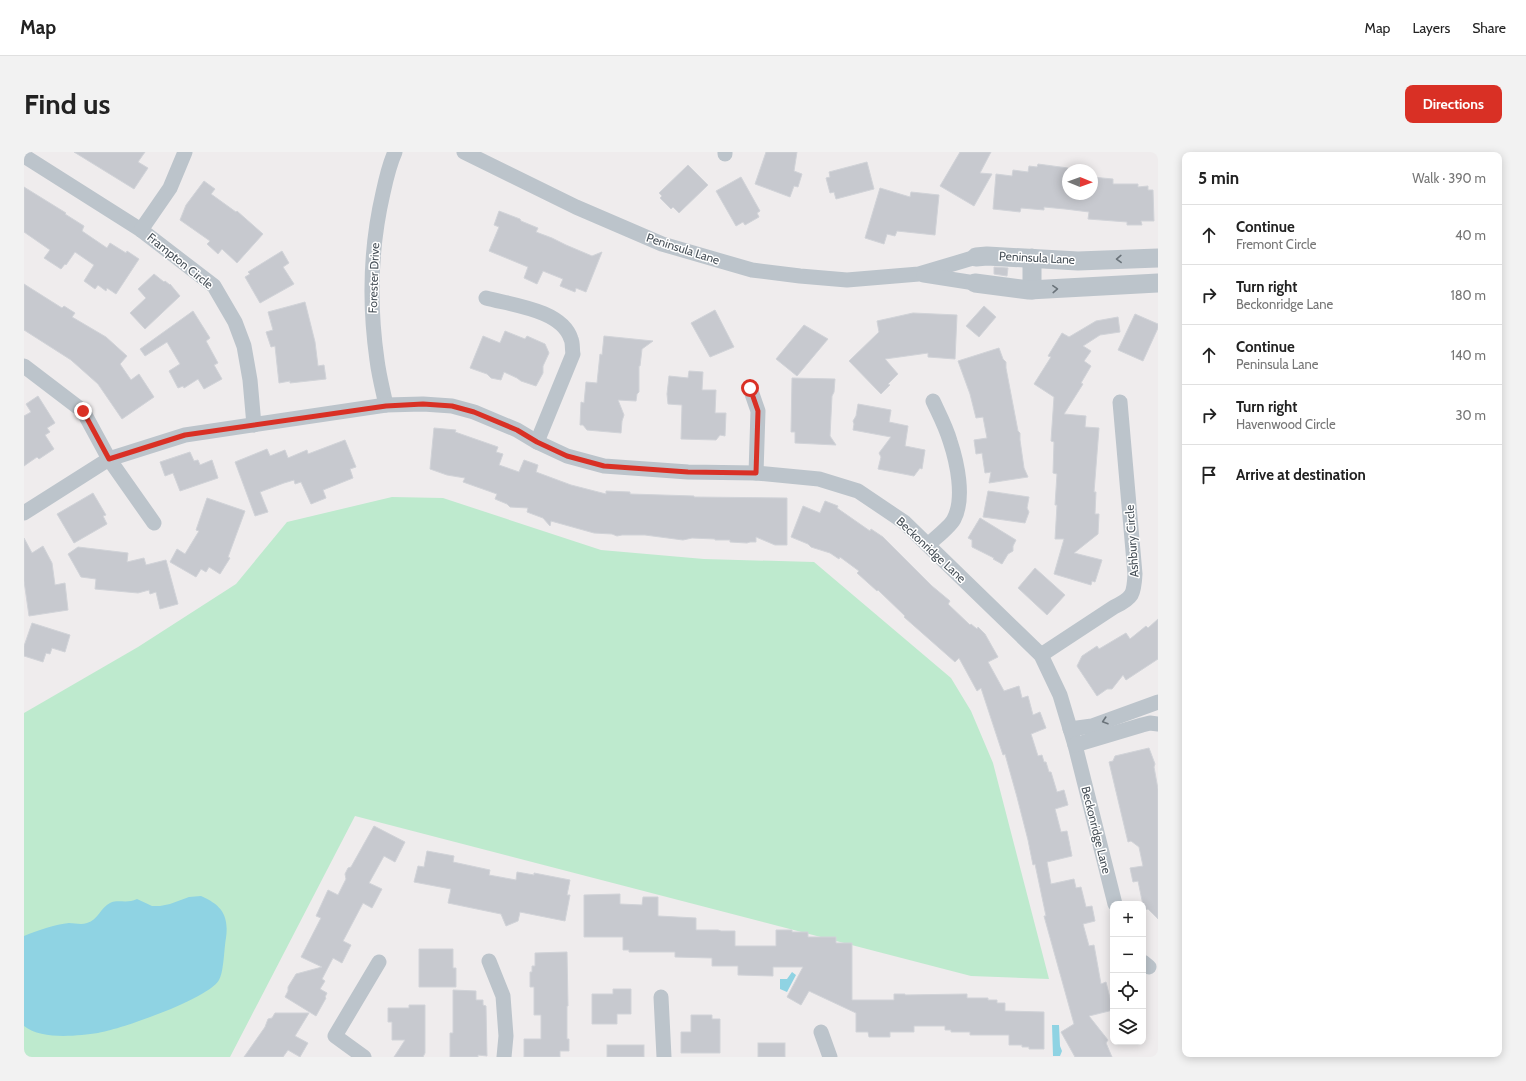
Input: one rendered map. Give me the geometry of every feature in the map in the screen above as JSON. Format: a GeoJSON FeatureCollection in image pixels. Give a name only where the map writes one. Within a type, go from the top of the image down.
{"type":"FeatureCollection","features":[{"type":"Feature","properties":{"kind":"street"},"geometry":{"type":"LineString","coordinates":[[141,230],[170,188],[185,152]]}},
{"type":"Feature","properties":{"kind":"street","name":"Forester Drive"},"geometry":{"type":"LineString","coordinates":[[386,406],[377,362],[372,306],[372,252],[381,203],[394,152]]}},
{"type":"Feature","properties":{"kind":"street","name":"Peninsula Lane"},"geometry":{"type":"LineString","coordinates":[[464,152],[576,207],[662,244],[752,270],[847,280],[919,274],[982,257],[1078,261],[1158,258]]}},
{"type":"Feature","properties":{"kind":"street","name":"Frampton Circle"},"geometry":{"type":"LineString","coordinates":[[24,156],[141,230],[214,286],[232,316],[244,346],[250,380],[254,425]]}},
{"type":"Feature","properties":{"kind":"street"},"geometry":{"type":"LineString","coordinates":[[981,284],[982,257]]}},
{"type":"Feature","properties":{"kind":"street"},"geometry":{"type":"LineString","coordinates":[[1032,258],[1032,290]]}},
{"type":"Feature","properties":{"kind":"street"},"geometry":{"type":"LineString","coordinates":[[1078,261],[1079,288]]}},
{"type":"Feature","properties":{"kind":"street","name":"Peninsula Lane"},"geometry":{"type":"LineString","coordinates":[[919,274],[981,284],[1032,290],[1158,283]]}},
{"type":"Feature","properties":{"kind":"street"},"geometry":{"type":"LineString","coordinates":[[486,298],[540,312],[553,318],[565,327],[572,340],[572,354],[537,442]]}},
{"type":"Feature","properties":{"kind":"street"},"geometry":{"type":"LineString","coordinates":[[25,367],[83,411],[109,459],[154,523]]}},
{"type":"Feature","properties":{"kind":"street"},"geometry":{"type":"LineString","coordinates":[[750,388],[758,411],[756,473]]}},
{"type":"Feature","properties":{"kind":"street"},"geometry":{"type":"LineString","coordinates":[[928,545],[954,520],[960,491],[950,440],[933,401]]}},
{"type":"Feature","properties":{"kind":"street","name":"Ashbury Circle"},"geometry":{"type":"LineString","coordinates":[[1041,655],[1114,607],[1126,601],[1132,594],[1136,574],[1120,402]]}},
{"type":"Feature","properties":{"kind":"street","name":"Beckonridge Lane"},"geometry":{"type":"LineString","coordinates":[[386,406],[423,404],[452,406],[474,412],[517,430],[537,442],[567,456],[604,466],[688,472],[756,473],[819,479],[858,492],[904,522],[1041,655],[1060,694],[1075,745],[1113,901]]}},
{"type":"Feature","properties":{"kind":"street"},"geometry":{"type":"LineString","coordinates":[[24,513],[109,459],[185,435],[386,406]]}},
{"type":"Feature","properties":{"kind":"street"},"geometry":{"type":"LineString","coordinates":[[1070,730],[1092,726],[1158,703],[1158,707]]}},
{"type":"Feature","properties":{"kind":"street"},"geometry":{"type":"LineString","coordinates":[[1075,745],[1142,725],[1150,723],[1158,724]]}},
{"type":"Feature","properties":{"kind":"street"},"geometry":{"type":"LineString","coordinates":[[489,961],[503,996],[506,1036],[504,1057]]}},
{"type":"Feature","properties":{"kind":"street"},"geometry":{"type":"LineString","coordinates":[[364,1057],[335,1036],[379,962]]}},
{"type":"Feature","properties":{"kind":"street"},"geometry":{"type":"LineString","coordinates":[[661,997],[664,1057]]}},
{"type":"Feature","properties":{"kind":"street"},"geometry":{"type":"LineString","coordinates":[[821,1032],[830,1057]]}},
{"type":"Feature","properties":{"kind":"green space"},"geometry":{"type":"Polygon","coordinates":[[[392,497],[443,498],[601,550],[704,559],[814,562],[951,678],[971,711],[993,763],[1049,979],[971,976],[355,816],[230,1057],[24,1057],[24,713],[138,647],[236,584],[287,522],[392,497]]]}},
{"type":"Feature","properties":{"kind":"water"},"geometry":{"type":"Polygon","coordinates":[[[201,896],[219,907],[225,917],[227,930],[221,976],[212,988],[199,996],[163,1012],[125,1026],[98,1033],[70,1036],[49,1035],[31,1030],[24,1026],[24,936],[58,925],[69,923],[87,923],[94,919],[104,907],[116,901],[130,901],[137,899],[152,906],[160,906],[189,897],[201,896]]]}},
{"type":"Feature","properties":{"kind":"water"},"geometry":{"type":"Polygon","coordinates":[[[792,972],[796,975],[787,992],[780,989],[780,979],[787,979],[792,972]]]}},
{"type":"Feature","properties":{"kind":"water"},"geometry":{"type":"Polygon","coordinates":[[[1052,1025],[1059,1025],[1060,1046],[1062,1051],[1060,1056],[1053,1056],[1052,1025]]]}},
{"type":"Feature","properties":{"kind":"building"},"geometry":{"type":"Polygon","coordinates":[[[74,152],[145,152],[138,162],[148,168],[134,189],[74,152]]]}},
{"type":"Feature","properties":{"kind":"building"},"geometry":{"type":"Polygon","coordinates":[[[766,152],[797,152],[794,171],[802,174],[798,187],[794,186],[790,197],[755,184],[766,152]]]}},
{"type":"Feature","properties":{"kind":"building"},"geometry":{"type":"Polygon","coordinates":[[[960,152],[991,152],[980,173],[992,174],[974,206],[940,186],[960,152]]]}},
{"type":"Feature","properties":{"kind":"building"},"geometry":{"type":"Polygon","coordinates":[[[867,162],[874,189],[836,199],[834,192],[830,193],[826,178],[830,177],[829,172],[867,162]]]}},
{"type":"Feature","properties":{"kind":"building"},"geometry":{"type":"Polygon","coordinates":[[[1038,164],[1062,167],[1062,200],[1098,200],[1098,178],[1113,179],[1113,184],[1138,184],[1138,187],[1148,186],[1148,190],[1153,190],[1154,221],[1141,221],[1142,225],[1127,225],[1127,222],[1088,219],[1089,212],[1065,209],[1044,207],[1044,210],[1021,208],[1020,212],[993,209],[996,174],[1012,176],[1013,170],[1028,172],[1029,166],[1037,167],[1038,164]]]}},
{"type":"Feature","properties":{"kind":"building"},"geometry":{"type":"Polygon","coordinates":[[[688,165],[708,185],[679,213],[673,207],[671,209],[660,198],[662,196],[659,193],[688,165]]]}},
{"type":"Feature","properties":{"kind":"building"},"geometry":{"type":"Polygon","coordinates":[[[741,177],[760,211],[757,213],[759,217],[745,225],[743,222],[736,226],[716,191],[741,177]]]}},
{"type":"Feature","properties":{"kind":"building"},"geometry":{"type":"Polygon","coordinates":[[[204,181],[215,189],[211,194],[236,212],[237,211],[263,234],[237,263],[222,249],[218,254],[207,244],[210,241],[180,220],[186,205],[204,181]]]}},
{"type":"Feature","properties":{"kind":"building"},"geometry":{"type":"Polygon","coordinates":[[[24,187],[84,226],[82,231],[107,248],[110,243],[126,253],[127,251],[139,259],[116,294],[107,288],[106,291],[98,285],[95,289],[84,281],[94,265],[75,252],[66,265],[65,264],[61,269],[44,258],[50,250],[24,232],[24,187]]]}},
{"type":"Feature","properties":{"kind":"building"},"geometry":{"type":"Polygon","coordinates":[[[880,188],[910,197],[911,192],[939,195],[935,235],[897,231],[895,236],[887,234],[884,244],[865,238],[880,188]]]}},
{"type":"Feature","properties":{"kind":"building"},"geometry":{"type":"Polygon","coordinates":[[[499,211],[538,228],[536,232],[592,256],[602,252],[586,292],[576,288],[575,292],[560,286],[563,279],[543,271],[537,284],[524,278],[528,267],[489,251],[499,227],[494,225],[499,211]]]}},
{"type":"Feature","properties":{"kind":"building"},"geometry":{"type":"Polygon","coordinates":[[[282,251],[289,263],[283,267],[294,284],[260,303],[245,277],[250,274],[248,272],[282,251]]]}},
{"type":"Feature","properties":{"kind":"building"},"geometry":{"type":"Polygon","coordinates":[[[994,267],[1008,268],[1007,276],[994,274],[994,267]]]}},
{"type":"Feature","properties":{"kind":"building"},"geometry":{"type":"Polygon","coordinates":[[[154,274],[164,282],[165,281],[170,284],[180,296],[145,329],[130,313],[146,298],[138,289],[154,274]]]}},
{"type":"Feature","properties":{"kind":"building"},"geometry":{"type":"Polygon","coordinates":[[[24,284],[62,308],[64,306],[75,313],[72,317],[106,337],[127,356],[120,364],[131,380],[139,374],[154,397],[122,419],[98,384],[71,360],[24,330],[24,284]]]}},
{"type":"Feature","properties":{"kind":"building"},"geometry":{"type":"Polygon","coordinates":[[[305,302],[315,342],[318,366],[324,365],[326,379],[279,383],[275,346],[271,347],[266,332],[273,330],[268,312],[305,302]]]}},
{"type":"Feature","properties":{"kind":"building"},"geometry":{"type":"Polygon","coordinates":[[[984,306],[996,317],[979,337],[966,326],[984,306]]]}},
{"type":"Feature","properties":{"kind":"building"},"geometry":{"type":"Polygon","coordinates":[[[715,310],[734,347],[710,357],[691,323],[715,310]]]}},
{"type":"Feature","properties":{"kind":"building"},"geometry":{"type":"Polygon","coordinates":[[[193,311],[210,338],[206,341],[218,363],[214,365],[222,379],[204,389],[198,379],[184,388],[183,386],[178,388],[169,371],[180,364],[167,342],[145,356],[140,349],[193,311]]]}},
{"type":"Feature","properties":{"kind":"building"},"geometry":{"type":"Polygon","coordinates":[[[913,313],[957,315],[955,359],[928,357],[928,353],[885,359],[898,374],[881,394],[849,361],[879,332],[877,321],[913,313]]]}},
{"type":"Feature","properties":{"kind":"building"},"geometry":{"type":"Polygon","coordinates":[[[1135,314],[1158,324],[1158,328],[1143,361],[1118,350],[1135,314]]]}},
{"type":"Feature","properties":{"kind":"building"},"geometry":{"type":"Polygon","coordinates":[[[1118,317],[1120,332],[1100,335],[1083,346],[1091,351],[1084,361],[1091,366],[1081,383],[1083,384],[1064,414],[1086,416],[1085,427],[1099,428],[1094,492],[1096,492],[1095,514],[1099,514],[1098,534],[1074,553],[1102,560],[1095,582],[1092,581],[1091,585],[1054,574],[1064,539],[1055,539],[1057,474],[1053,473],[1054,442],[1051,441],[1054,397],[1034,384],[1051,357],[1048,356],[1062,333],[1069,337],[1096,321],[1118,317]]]}},
{"type":"Feature","properties":{"kind":"building"},"geometry":{"type":"Polygon","coordinates":[[[804,325],[828,339],[797,376],[776,359],[804,325]]]}},
{"type":"Feature","properties":{"kind":"building"},"geometry":{"type":"Polygon","coordinates":[[[505,331],[525,339],[527,336],[545,344],[549,353],[543,366],[543,373],[536,386],[521,381],[504,372],[501,380],[491,378],[487,374],[470,368],[483,336],[500,343],[505,331]]]}},
{"type":"Feature","properties":{"kind":"building"},"geometry":{"type":"Polygon","coordinates":[[[604,336],[653,341],[642,349],[639,366],[639,392],[637,394],[636,401],[618,400],[624,415],[621,433],[587,430],[583,425],[580,425],[581,402],[584,403],[586,382],[597,383],[600,354],[602,355],[604,336]]]}},
{"type":"Feature","properties":{"kind":"building"},"geometry":{"type":"Polygon","coordinates":[[[999,348],[1003,359],[1006,362],[1018,431],[1020,433],[1024,468],[1028,477],[989,483],[991,472],[985,473],[982,453],[976,454],[974,440],[987,438],[983,417],[976,418],[970,394],[958,361],[999,348]]]}},
{"type":"Feature","properties":{"kind":"building"},"geometry":{"type":"Polygon","coordinates":[[[689,371],[703,372],[702,390],[716,390],[715,413],[726,413],[725,436],[720,435],[716,440],[681,439],[682,405],[668,404],[667,394],[669,376],[688,378],[689,371]]]}},
{"type":"Feature","properties":{"kind":"building"},"geometry":{"type":"Polygon","coordinates":[[[792,378],[835,379],[834,392],[832,396],[830,436],[836,445],[795,443],[795,432],[791,432],[792,378]]]}},
{"type":"Feature","properties":{"kind":"building"},"geometry":{"type":"Polygon","coordinates":[[[38,396],[55,423],[47,428],[50,432],[45,435],[54,449],[39,459],[37,457],[24,466],[24,416],[31,412],[26,404],[38,396]]]}},
{"type":"Feature","properties":{"kind":"building"},"geometry":{"type":"Polygon","coordinates":[[[858,404],[891,410],[889,422],[908,426],[905,446],[925,450],[922,469],[920,468],[914,476],[878,469],[881,457],[879,453],[891,437],[853,430],[853,421],[856,416],[858,404]]]}},
{"type":"Feature","properties":{"kind":"building"},"geometry":{"type":"Polygon","coordinates":[[[434,428],[456,430],[455,432],[498,447],[496,452],[503,454],[499,465],[519,472],[524,460],[538,465],[536,472],[571,485],[606,494],[606,491],[630,492],[630,494],[694,497],[787,498],[787,545],[775,545],[756,537],[756,542],[747,543],[715,539],[692,538],[683,540],[645,535],[617,536],[612,534],[594,533],[551,521],[550,526],[543,518],[527,512],[528,508],[510,507],[507,504],[495,499],[497,494],[463,482],[465,478],[447,475],[430,469],[434,428]]]}},
{"type":"Feature","properties":{"kind":"building"},"geometry":{"type":"Polygon","coordinates":[[[345,440],[356,467],[350,469],[353,478],[323,490],[326,498],[311,504],[301,482],[295,484],[294,480],[260,492],[268,512],[255,516],[235,462],[267,449],[270,456],[285,450],[288,458],[307,450],[308,454],[345,440]]]}},
{"type":"Feature","properties":{"kind":"building"},"geometry":{"type":"Polygon","coordinates":[[[190,452],[194,461],[198,460],[200,465],[212,460],[218,478],[180,491],[173,473],[165,476],[160,462],[190,452]]]}},
{"type":"Feature","properties":{"kind":"building"},"geometry":{"type":"Polygon","coordinates":[[[988,491],[1029,497],[1027,508],[1029,512],[1025,523],[983,517],[988,491]]]}},
{"type":"Feature","properties":{"kind":"building"},"geometry":{"type":"Polygon","coordinates":[[[93,493],[106,515],[103,516],[107,524],[74,543],[57,514],[93,493]]]}},
{"type":"Feature","properties":{"kind":"building"},"geometry":{"type":"Polygon","coordinates":[[[207,498],[245,511],[228,557],[230,558],[220,574],[209,567],[206,572],[201,569],[196,577],[170,562],[177,549],[185,554],[199,531],[196,530],[207,498]]]}},
{"type":"Feature","properties":{"kind":"building"},"geometry":{"type":"Polygon","coordinates":[[[825,501],[838,506],[837,508],[870,531],[871,529],[883,537],[932,586],[950,601],[948,604],[970,625],[971,624],[977,629],[978,627],[985,634],[998,657],[988,662],[1004,691],[1019,686],[1022,698],[1028,696],[1033,715],[1040,712],[1046,728],[1031,734],[1038,756],[1042,755],[1049,772],[1051,772],[1057,792],[1064,790],[1068,805],[1055,809],[1061,832],[1067,831],[1072,856],[1047,862],[1051,884],[1074,879],[1076,888],[1081,887],[1086,907],[1092,906],[1095,921],[1083,924],[1089,946],[1094,945],[1101,984],[1106,982],[1110,998],[1110,1011],[1089,1016],[1108,1040],[1106,1043],[1112,1057],[1075,1057],[1061,1032],[1074,1024],[1044,916],[1046,916],[1035,864],[1033,865],[1017,797],[1005,754],[1003,755],[981,688],[977,691],[959,658],[955,662],[904,617],[905,616],[878,590],[877,591],[857,573],[859,571],[840,557],[839,559],[830,553],[811,547],[808,544],[791,537],[803,506],[820,513],[825,501]]]}},
{"type":"Feature","properties":{"kind":"building"},"geometry":{"type":"Polygon","coordinates":[[[980,518],[1016,540],[1013,546],[1013,551],[1008,554],[1002,564],[993,559],[994,558],[972,547],[972,540],[968,538],[980,518]]]}},
{"type":"Feature","properties":{"kind":"building"},"geometry":{"type":"Polygon","coordinates":[[[24,538],[32,553],[43,546],[52,563],[55,585],[65,583],[68,610],[29,616],[24,581],[24,538]]]}},
{"type":"Feature","properties":{"kind":"building"},"geometry":{"type":"Polygon","coordinates":[[[78,547],[128,553],[127,562],[144,558],[146,565],[166,560],[178,604],[160,609],[156,592],[150,594],[149,590],[138,593],[95,589],[96,579],[81,577],[68,554],[78,547]]]}},
{"type":"Feature","properties":{"kind":"building"},"geometry":{"type":"Polygon","coordinates":[[[1035,568],[1065,595],[1047,615],[1018,588],[1035,568]]]}},
{"type":"Feature","properties":{"kind":"building"},"geometry":{"type":"Polygon","coordinates":[[[1158,619],[1158,659],[1126,680],[1123,675],[1112,689],[1107,689],[1097,696],[1077,666],[1082,656],[1097,646],[1099,649],[1126,633],[1130,639],[1146,626],[1148,628],[1158,619]]]}},
{"type":"Feature","properties":{"kind":"building"},"geometry":{"type":"Polygon","coordinates":[[[32,623],[70,635],[65,652],[52,648],[50,654],[46,653],[43,662],[24,656],[24,646],[32,623]]]}},
{"type":"Feature","properties":{"kind":"building"},"geometry":{"type":"Polygon","coordinates":[[[1149,748],[1155,764],[1154,767],[1158,789],[1158,919],[1148,909],[1146,910],[1146,901],[1142,901],[1138,881],[1133,882],[1130,868],[1143,866],[1139,847],[1131,841],[1128,842],[1109,762],[1113,761],[1115,756],[1149,748]]]}},
{"type":"Feature","properties":{"kind":"building"},"geometry":{"type":"Polygon","coordinates":[[[374,826],[405,842],[395,862],[384,856],[369,883],[382,889],[372,908],[363,903],[343,941],[351,945],[342,963],[333,958],[322,979],[325,981],[320,989],[327,993],[326,998],[316,1016],[285,997],[288,987],[296,974],[322,967],[301,957],[321,918],[316,916],[328,890],[338,895],[346,879],[345,874],[348,868],[351,867],[374,826]]]}},
{"type":"Feature","properties":{"kind":"building"},"geometry":{"type":"Polygon","coordinates":[[[427,851],[454,856],[453,862],[490,870],[489,875],[516,880],[517,872],[534,875],[534,873],[570,880],[567,895],[570,895],[565,921],[520,912],[518,921],[506,926],[501,914],[448,903],[451,889],[414,882],[418,866],[424,867],[427,851]]]}},
{"type":"Feature","properties":{"kind":"building"},"geometry":{"type":"Polygon","coordinates":[[[620,894],[620,904],[642,905],[643,897],[658,897],[658,916],[696,918],[696,930],[735,931],[735,946],[776,946],[776,930],[808,932],[808,937],[836,937],[836,943],[852,943],[852,1000],[894,1000],[894,994],[967,994],[967,998],[988,998],[988,1000],[997,1000],[997,1003],[1005,1003],[1005,1011],[1044,1012],[1044,1049],[1029,1049],[1029,1047],[1022,1047],[1022,1045],[1009,1045],[1009,1035],[970,1035],[970,1032],[951,1032],[951,1030],[945,1030],[945,1026],[914,1026],[914,1032],[890,1032],[890,1037],[869,1037],[868,1032],[856,1032],[856,1013],[809,991],[801,1005],[787,997],[803,967],[773,967],[773,976],[738,975],[738,966],[712,966],[712,958],[675,957],[675,952],[629,952],[629,950],[623,950],[623,937],[584,937],[584,895],[620,894]]]}},
{"type":"Feature","properties":{"kind":"building"},"geometry":{"type":"Polygon","coordinates":[[[419,949],[453,949],[453,968],[456,968],[456,987],[419,987],[419,949]]]}},
{"type":"Feature","properties":{"kind":"building"},"geometry":{"type":"Polygon","coordinates":[[[567,952],[567,1039],[569,1039],[569,1051],[560,1051],[560,1057],[524,1057],[524,1039],[541,1039],[541,1015],[534,1015],[534,987],[530,987],[530,972],[532,972],[532,966],[535,966],[535,953],[567,952]]]}},
{"type":"Feature","properties":{"kind":"building"},"geometry":{"type":"Polygon","coordinates":[[[613,989],[631,989],[631,1014],[617,1014],[617,1024],[592,1024],[592,994],[613,994],[613,989]]]}},
{"type":"Feature","properties":{"kind":"building"},"geometry":{"type":"Polygon","coordinates":[[[453,990],[476,991],[476,1000],[483,1000],[483,1005],[486,1006],[487,1056],[478,1055],[478,1057],[450,1057],[450,1033],[453,1033],[453,990]]]}},
{"type":"Feature","properties":{"kind":"building"},"geometry":{"type":"Polygon","coordinates":[[[409,1005],[425,1005],[425,1053],[423,1057],[394,1057],[405,1040],[392,1040],[392,1022],[388,1022],[388,1008],[409,1008],[409,1005]]]}},
{"type":"Feature","properties":{"kind":"building"},"geometry":{"type":"Polygon","coordinates":[[[275,1013],[309,1013],[295,1036],[308,1043],[300,1057],[288,1050],[283,1057],[244,1057],[265,1027],[268,1019],[272,1018],[275,1013]]]}},
{"type":"Feature","properties":{"kind":"building"},"geometry":{"type":"Polygon","coordinates":[[[691,1015],[712,1015],[712,1019],[720,1019],[720,1053],[681,1053],[681,1032],[691,1032],[691,1015]]]}},
{"type":"Feature","properties":{"kind":"building"},"geometry":{"type":"Polygon","coordinates":[[[758,1043],[785,1043],[785,1057],[758,1057],[758,1043]]]}},
{"type":"Feature","properties":{"kind":"building"},"geometry":{"type":"Polygon","coordinates":[[[607,1045],[644,1045],[644,1057],[607,1057],[607,1045]]]}},
{"type":"Feature","properties":{"kind":"route"},"geometry":{"type":"LineString","coordinates":[[83,411],[109,459],[185,435],[386,406],[423,404],[452,406],[474,412],[517,430],[537,442],[567,456],[604,466],[688,472],[756,473],[758,411],[750,388]]}}]}
